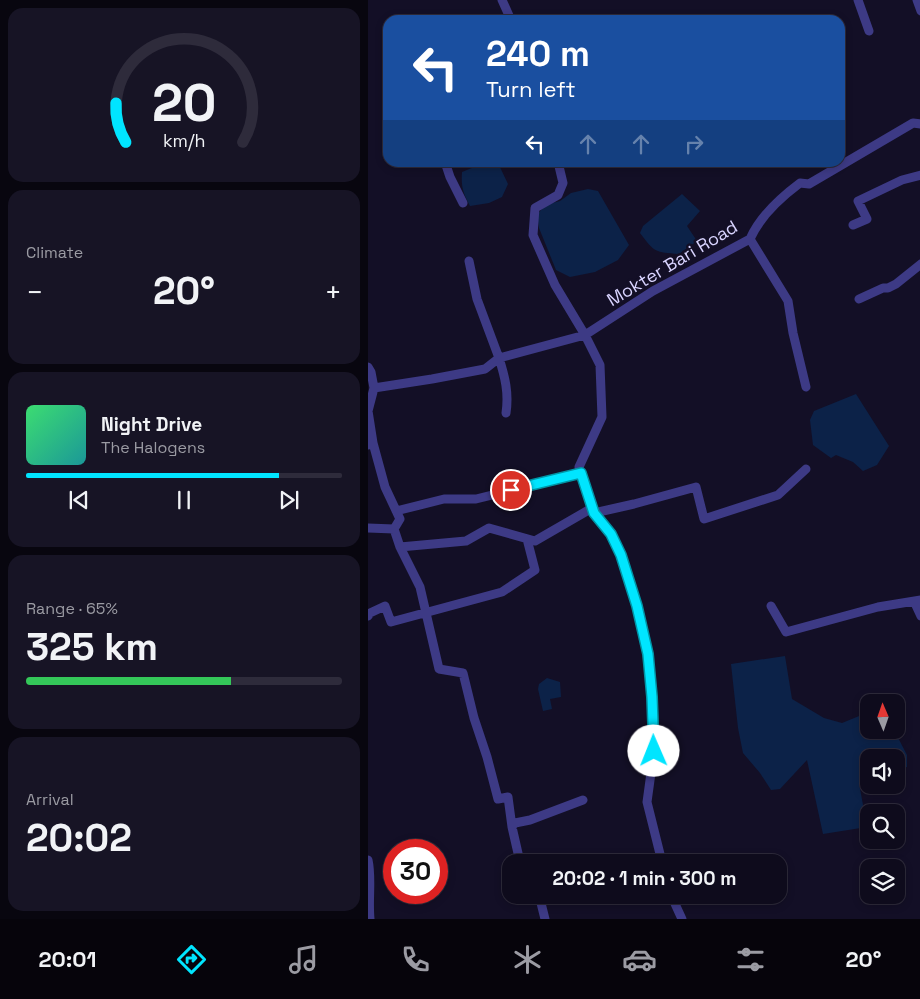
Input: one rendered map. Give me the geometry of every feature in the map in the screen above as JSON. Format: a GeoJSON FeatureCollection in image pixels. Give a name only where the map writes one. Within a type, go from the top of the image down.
{"type":"FeatureCollection","features":[{"type":"Feature","properties":{"kind":"street"},"geometry":{"type":"LineString","coordinates":[[502,0],[509,15]]}},
{"type":"Feature","properties":{"kind":"street"},"geometry":{"type":"LineString","coordinates":[[858,0],[869,31]]}},
{"type":"Feature","properties":{"kind":"street"},"geometry":{"type":"LineString","coordinates":[[917,0],[920,11]]}},
{"type":"Feature","properties":{"kind":"street","name":"Mokter Bari Road"},"geometry":{"type":"LineString","coordinates":[[845,163],[913,123],[920,124]]}},
{"type":"Feature","properties":{"kind":"street"},"geometry":{"type":"LineString","coordinates":[[447,167],[463,203]]}},
{"type":"Feature","properties":{"kind":"street"},"geometry":{"type":"LineString","coordinates":[[559,167],[563,183],[558,195],[535,208],[533,235],[555,285],[585,335],[600,365],[602,417],[579,467],[593,510],[611,534],[621,555],[637,606],[648,654],[654,751],[647,802],[660,854]]}},
{"type":"Feature","properties":{"kind":"street","name":"Mokter Bari Road"},"geometry":{"type":"LineString","coordinates":[[374,388],[485,369],[499,358],[585,335],[653,291],[750,239],[755,228],[765,215],[800,183],[809,184],[838,167]]}},
{"type":"Feature","properties":{"kind":"street"},"geometry":{"type":"LineString","coordinates":[[853,225],[867,219],[858,201],[902,180],[920,175]]}},
{"type":"Feature","properties":{"kind":"street"},"geometry":{"type":"LineString","coordinates":[[750,239],[788,301],[793,333],[806,387]]}},
{"type":"Feature","properties":{"kind":"street"},"geometry":{"type":"LineString","coordinates":[[469,261],[477,299],[505,375],[508,399],[506,414]]}},
{"type":"Feature","properties":{"kind":"street"},"geometry":{"type":"LineString","coordinates":[[859,298],[896,284],[920,264]]}},
{"type":"Feature","properties":{"kind":"street"},"geometry":{"type":"LineString","coordinates":[[368,367],[372,372],[374,388],[368,411],[370,444],[385,487],[400,519],[394,529]]}},
{"type":"Feature","properties":{"kind":"street"},"geometry":{"type":"LineString","coordinates":[[400,546],[466,541],[489,528],[534,541],[593,510],[634,504],[696,487],[704,519],[778,495],[806,469]]}},
{"type":"Feature","properties":{"kind":"street"},"geometry":{"type":"LineString","coordinates":[[396,511],[444,499],[476,499],[581,473]]}},
{"type":"Feature","properties":{"kind":"street"},"geometry":{"type":"LineString","coordinates":[[368,528],[394,529]]}},
{"type":"Feature","properties":{"kind":"street"},"geometry":{"type":"LineString","coordinates":[[394,529],[420,587],[439,669],[463,673],[498,799],[508,798],[518,854]]}},
{"type":"Feature","properties":{"kind":"street"},"geometry":{"type":"LineString","coordinates":[[368,616],[370,613],[385,606],[391,622],[502,592],[535,570],[527,539]]}},
{"type":"Feature","properties":{"kind":"street"},"geometry":{"type":"LineString","coordinates":[[771,606],[786,632],[878,607],[917,600],[920,616]]}},
{"type":"Feature","properties":{"kind":"street"},"geometry":{"type":"LineString","coordinates":[[512,827],[515,823],[530,820],[583,800]]}},
{"type":"Feature","properties":{"kind":"street"},"geometry":{"type":"LineString","coordinates":[[368,860],[370,919]]}},
{"type":"Feature","properties":{"kind":"street"},"geometry":{"type":"LineString","coordinates":[[541,904],[545,919]]}},
{"type":"Feature","properties":{"kind":"street"},"geometry":{"type":"LineString","coordinates":[[675,904],[682,919]]}},
{"type":"Feature","properties":{"kind":"water"},"geometry":{"type":"Polygon","coordinates":[[[474,167],[500,167],[508,184],[502,197],[489,203],[470,206],[463,190],[462,172],[474,167]]]}},
{"type":"Feature","properties":{"kind":"water"},"geometry":{"type":"Polygon","coordinates":[[[588,189],[598,191],[629,245],[618,260],[595,272],[570,277],[556,270],[539,228],[537,215],[545,205],[560,201],[571,193],[588,189]]]}},
{"type":"Feature","properties":{"kind":"water"},"geometry":{"type":"Polygon","coordinates":[[[682,194],[700,211],[687,226],[697,241],[679,254],[660,252],[653,248],[640,233],[643,226],[682,194]]]}},
{"type":"Feature","properties":{"kind":"water"},"geometry":{"type":"Polygon","coordinates":[[[856,394],[889,446],[877,465],[863,471],[853,462],[836,455],[831,458],[813,445],[810,420],[814,411],[856,394]]]}},
{"type":"Feature","properties":{"kind":"water"},"geometry":{"type":"Polygon","coordinates":[[[785,656],[792,699],[824,718],[842,723],[860,716],[860,739],[899,739],[904,749],[860,749],[859,783],[863,804],[860,804],[860,828],[823,834],[807,760],[780,789],[771,790],[743,753],[738,728],[731,664],[785,656]]]}},
{"type":"Feature","properties":{"kind":"water"},"geometry":{"type":"Polygon","coordinates":[[[547,678],[560,682],[561,697],[550,699],[552,709],[543,711],[538,689],[539,684],[547,678]]]}},
{"type":"Feature","properties":{"kind":"water"},"geometry":{"type":"Polygon","coordinates":[[[905,751],[907,755],[907,767],[905,768],[905,751]]]}},
{"type":"Feature","properties":{"kind":"route"},"geometry":{"type":"LineString","coordinates":[[511,490],[581,473],[594,513],[611,534],[621,555],[637,606],[648,654],[654,751]]}}]}
